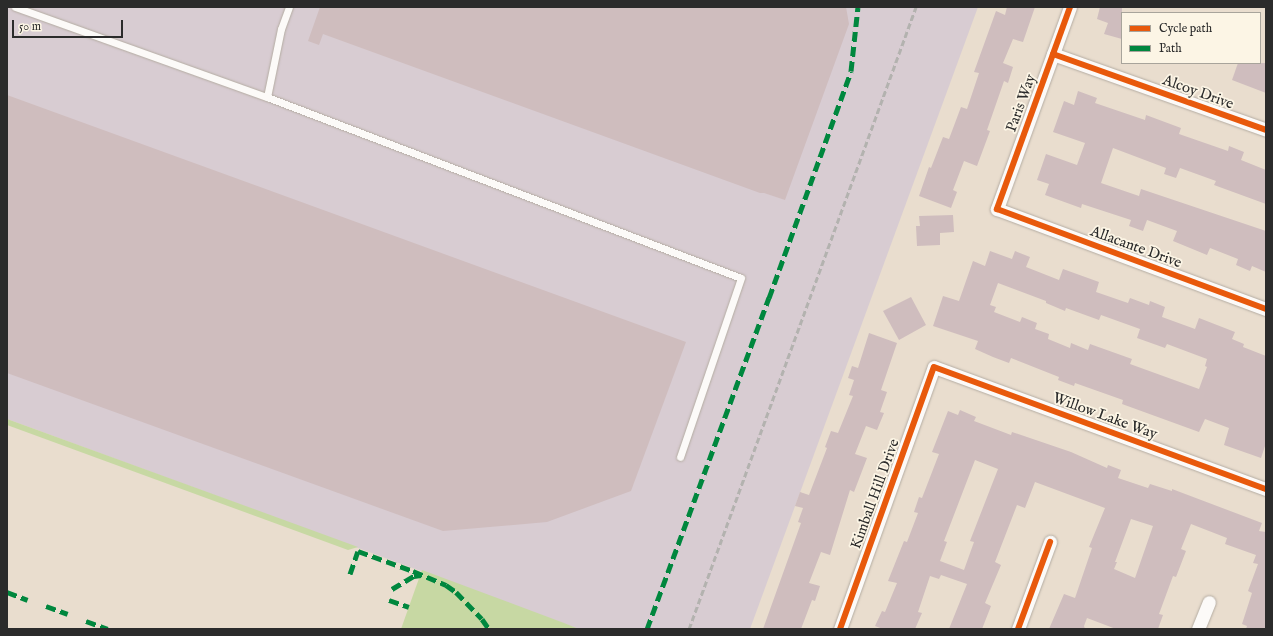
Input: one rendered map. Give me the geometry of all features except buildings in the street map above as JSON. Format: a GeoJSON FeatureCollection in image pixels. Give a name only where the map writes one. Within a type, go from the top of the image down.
{"type":"FeatureCollection","features":[{"type":"Feature","properties":{"kind":"street","name":"Paris Way"},"geometry":{"type":"LineString","coordinates":[[997,209],[1070,7]]}},
{"type":"Feature","properties":{"kind":"street","name":"Alcoy Drive"},"geometry":{"type":"LineString","coordinates":[[1053,54],[1266,130]]}},
{"type":"Feature","properties":{"kind":"street","name":"Allacante Drive"},"geometry":{"type":"LineString","coordinates":[[997,209],[1266,309]]}},
{"type":"Feature","properties":{"kind":"street","name":"Willow Lake Way"},"geometry":{"type":"LineString","coordinates":[[934,367],[1266,489]]}},
{"type":"Feature","properties":{"kind":"street","name":"Kimball Hill Drive"},"geometry":{"type":"LineString","coordinates":[[840,629],[934,367]]}},
{"type":"Feature","properties":{"kind":"street"},"geometry":{"type":"LineString","coordinates":[[1018,629],[1050,542]]}},
{"type":"Feature","properties":{"kind":"street"},"geometry":{"type":"LineString","coordinates":[[1198,629],[1208,602]]}},
{"type":"Feature","properties":{"kind":"lane"},"geometry":{"type":"LineString","coordinates":[[15,7],[267,98],[741,278],[680,457]]}},
{"type":"Feature","properties":{"kind":"lane"},"geometry":{"type":"LineString","coordinates":[[267,98],[281,29],[288,7]]}},
{"type":"Feature","properties":{"kind":"shaded area"},"geometry":{"type":"Polygon","coordinates":[[[7,7],[978,7],[750,629],[579,629],[7,419],[7,7]]]}},
{"type":"Feature","properties":{"kind":"green space"},"geometry":{"type":"Polygon","coordinates":[[[7,419],[358,547],[348,550],[7,425],[7,419]]]}},
{"type":"Feature","properties":{"kind":"green space"},"geometry":{"type":"Polygon","coordinates":[[[422,570],[564,623],[579,629],[401,629],[422,570]]]}},
{"type":"Feature","properties":{"kind":"railway"},"geometry":{"type":"LineString","coordinates":[[689,629],[916,7]]}},
{"type":"Feature","properties":{"kind":"marked path"},"geometry":{"type":"LineString","coordinates":[[647,629],[851,71],[858,7]]}},
{"type":"Feature","properties":{"kind":"marked path"},"geometry":{"type":"LineString","coordinates":[[350,574],[358,551],[413,571],[446,585],[456,592],[482,619],[489,629]]}},
{"type":"Feature","properties":{"kind":"marked path"},"geometry":{"type":"LineString","coordinates":[[392,589],[414,576],[421,575]]}},
{"type":"Feature","properties":{"kind":"marked path"},"geometry":{"type":"LineString","coordinates":[[7,592],[28,600]]}},
{"type":"Feature","properties":{"kind":"marked path"},"geometry":{"type":"LineString","coordinates":[[389,600],[409,607]]}},
{"type":"Feature","properties":{"kind":"marked path"},"geometry":{"type":"LineString","coordinates":[[46,606],[68,614]]}},
{"type":"Feature","properties":{"kind":"marked path"},"geometry":{"type":"LineString","coordinates":[[86,621],[108,629]]}},
{"type":"Feature","properties":{"kind":"cycle path"},"geometry":{"type":"LineString","coordinates":[[1070,7],[997,209],[1266,309]]}},
{"type":"Feature","properties":{"kind":"cycle path"},"geometry":{"type":"LineString","coordinates":[[1053,54],[1266,130]]}},
{"type":"Feature","properties":{"kind":"cycle path"},"geometry":{"type":"LineString","coordinates":[[840,629],[934,367],[1266,489]]}},
{"type":"Feature","properties":{"kind":"cycle path"},"geometry":{"type":"LineString","coordinates":[[1018,629],[1050,542]]}}]}
